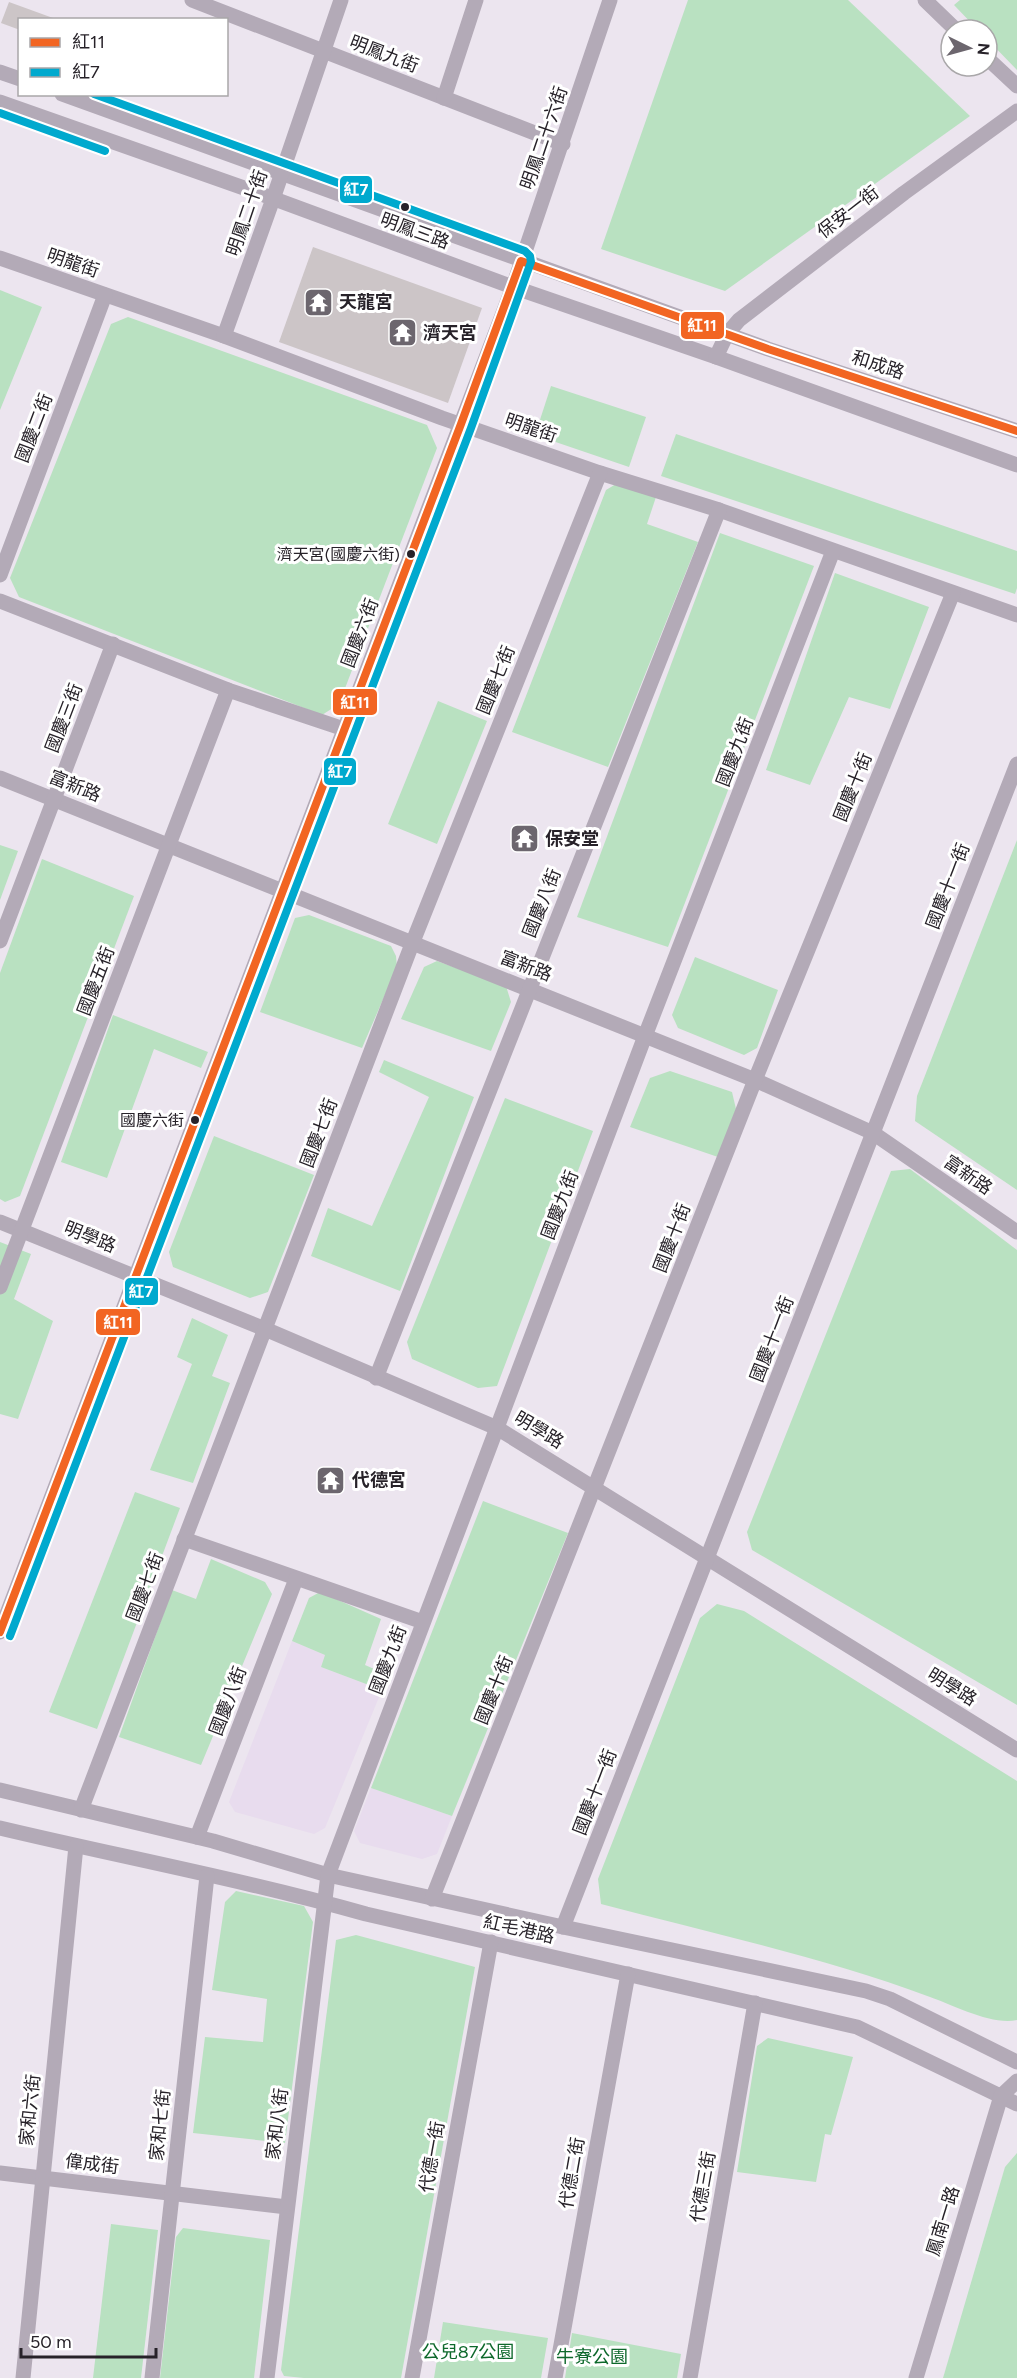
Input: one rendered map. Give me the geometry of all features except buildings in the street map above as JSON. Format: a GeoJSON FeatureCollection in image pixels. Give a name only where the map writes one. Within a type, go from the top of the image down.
{"type":"FeatureCollection","features":[{"type":"Feature","properties":{"kind":"street","name":"明鳳九街"},"geometry":{"type":"LineString","coordinates":[[192,0],[215,4],[324,51],[563,144]]}},
{"type":"Feature","properties":{"kind":"street","name":"明鳳二十街"},"geometry":{"type":"LineString","coordinates":[[224,336],[341,0]]}},
{"type":"Feature","properties":{"kind":"street"},"geometry":{"type":"LineString","coordinates":[[444,98],[476,0]]}},
{"type":"Feature","properties":{"kind":"street","name":"明鳳二十六街"},"geometry":{"type":"LineString","coordinates":[[513,287],[610,0]]}},
{"type":"Feature","properties":{"kind":"street"},"geometry":{"type":"LineString","coordinates":[[925,0],[944,18]]}},
{"type":"Feature","properties":{"kind":"street"},"geometry":{"type":"LineString","coordinates":[[999,69],[1017,86]]}},
{"type":"Feature","properties":{"kind":"street"},"geometry":{"type":"LineString","coordinates":[[0,72],[18,78]]}},
{"type":"Feature","properties":{"kind":"street","name":"明鳳三路"},"geometry":{"type":"LineString","coordinates":[[68,96],[727,334]]}},
{"type":"Feature","properties":{"kind":"street","name":"明鳳三路"},"geometry":{"type":"LineString","coordinates":[[0,102],[513,287],[716,357]]}},
{"type":"Feature","properties":{"kind":"street","name":"保安一街"},"geometry":{"type":"LineString","coordinates":[[716,357],[727,334],[740,320],[904,193],[1017,111]]}},
{"type":"Feature","properties":{"kind":"street","name":"明龍街"},"geometry":{"type":"LineString","coordinates":[[0,258],[224,336],[600,473],[719,510],[1017,615]]}},
{"type":"Feature","properties":{"kind":"street","name":"國慶六街"},"geometry":{"type":"LineString","coordinates":[[0,1632],[513,287]]}},
{"type":"Feature","properties":{"kind":"street","name":"國慶二街"},"geometry":{"type":"LineString","coordinates":[[0,575],[105,295]]}},
{"type":"Feature","properties":{"kind":"street","name":"和成路"},"geometry":{"type":"LineString","coordinates":[[727,334],[1017,431]]}},
{"type":"Feature","properties":{"kind":"street"},"geometry":{"type":"LineString","coordinates":[[716,357],[1017,465]]}},
{"type":"Feature","properties":{"kind":"street","name":"國慶七街"},"geometry":{"type":"LineString","coordinates":[[81,1810],[412,944],[600,473]]}},
{"type":"Feature","properties":{"kind":"street","name":"國慶八街"},"geometry":{"type":"LineString","coordinates":[[376,1378],[719,510]]}},
{"type":"Feature","properties":{"kind":"street","name":"國慶九街"},"geometry":{"type":"LineString","coordinates":[[328,1875],[645,1036],[833,551]]}},
{"type":"Feature","properties":{"kind":"street","name":"國慶十街"},"geometry":{"type":"LineString","coordinates":[[432,1899],[755,1080],[953,593]]}},
{"type":"Feature","properties":{"kind":"street"},"geometry":{"type":"LineString","coordinates":[[0,601],[228,690],[344,729]]}},
{"type":"Feature","properties":{"kind":"street","name":"國慶三街"},"geometry":{"type":"LineString","coordinates":[[0,941],[113,644]]}},
{"type":"Feature","properties":{"kind":"street","name":"國慶五街"},"geometry":{"type":"LineString","coordinates":[[0,1287],[228,690]]}},
{"type":"Feature","properties":{"kind":"street","name":"國慶十一街"},"geometry":{"type":"LineString","coordinates":[[563,1927],[1017,764]]}},
{"type":"Feature","properties":{"kind":"street","name":"富新路"},"geometry":{"type":"LineString","coordinates":[[0,778],[169,844],[412,944],[529,988],[755,1080],[873,1132],[1017,1232]]}},
{"type":"Feature","properties":{"kind":"street","name":"明學路"},"geometry":{"type":"LineString","coordinates":[[0,1222],[265,1329],[497,1428],[1017,1750]]}},
{"type":"Feature","properties":{"kind":"street"},"geometry":{"type":"LineString","coordinates":[[184,1539],[423,1622]]}},
{"type":"Feature","properties":{"kind":"street","name":"國慶八街"},"geometry":{"type":"LineString","coordinates":[[197,1837],[296,1579]]}},
{"type":"Feature","properties":{"kind":"street","name":"紅毛港路"},"geometry":{"type":"LineString","coordinates":[[0,1790],[197,1837],[328,1875],[866,1991],[890,1999],[1017,2062]]}},
{"type":"Feature","properties":{"kind":"street","name":"紅毛港路"},"geometry":{"type":"LineString","coordinates":[[0,1828],[294,1894],[857,2027],[1017,2104]]}},
{"type":"Feature","properties":{"kind":"street","name":"家和六街"},"geometry":{"type":"LineString","coordinates":[[23,2378],[76,1846]]}},
{"type":"Feature","properties":{"kind":"street","name":"家和八街"},"geometry":{"type":"LineString","coordinates":[[267,2378],[328,1875]]}},
{"type":"Feature","properties":{"kind":"street","name":"家和七街"},"geometry":{"type":"LineString","coordinates":[[152,2378],[207,1876]]}},
{"type":"Feature","properties":{"kind":"street","name":"代德一街"},"geometry":{"type":"LineString","coordinates":[[412,2378],[490,1942]]}},
{"type":"Feature","properties":{"kind":"street","name":"代德二街"},"geometry":{"type":"LineString","coordinates":[[555,2378],[628,1974]]}},
{"type":"Feature","properties":{"kind":"street","name":"代德三街"},"geometry":{"type":"LineString","coordinates":[[690,2378],[754,2003]]}},
{"type":"Feature","properties":{"kind":"street"},"geometry":{"type":"LineString","coordinates":[[1001,2096],[1017,2081]]}},
{"type":"Feature","properties":{"kind":"street","name":"鳳南一路"},"geometry":{"type":"LineString","coordinates":[[916,2378],[1001,2096]]}},
{"type":"Feature","properties":{"kind":"street","name":"偉成街"},"geometry":{"type":"LineString","coordinates":[[0,2173],[287,2207]]}},
{"type":"Feature","properties":{"kind":"shaded area"},"geometry":{"type":"Polygon","coordinates":[[[292,1641],[325,1655],[321,1667],[382,1690],[325,1828],[314,1834],[235,1812],[229,1802],[292,1641]]]}},
{"type":"Feature","properties":{"kind":"shaded area"},"geometry":{"type":"Polygon","coordinates":[[[371,1788],[452,1816],[437,1854],[422,1859],[360,1843],[354,1831],[371,1788]]]}},
{"type":"Feature","properties":{"kind":"green space"},"geometry":{"type":"Polygon","coordinates":[[[688,0],[848,0],[970,116],[725,291],[601,249],[688,0]]]}},
{"type":"Feature","properties":{"kind":"green space"},"geometry":{"type":"Polygon","coordinates":[[[960,0],[1017,0],[1017,70],[999,51],[999,18],[966,18],[954,5],[960,0]]]}},
{"type":"Feature","properties":{"kind":"green space"},"geometry":{"type":"Polygon","coordinates":[[[0,290],[42,307],[0,410],[0,290]]]}},
{"type":"Feature","properties":{"kind":"green space"},"geometry":{"type":"Polygon","coordinates":[[[128,317],[427,425],[437,448],[339,704],[322,715],[19,597],[10,578],[111,324],[128,317]]]}},
{"type":"Feature","properties":{"kind":"green space"},"geometry":{"type":"Polygon","coordinates":[[[551,386],[646,417],[629,467],[535,435],[551,386]]]}},
{"type":"Feature","properties":{"kind":"green space"},"geometry":{"type":"Polygon","coordinates":[[[676,434],[1017,551],[1015,594],[661,476],[676,434]]]}},
{"type":"Feature","properties":{"kind":"green space"},"geometry":{"type":"Polygon","coordinates":[[[616,484],[657,494],[647,524],[698,542],[608,767],[512,732],[606,490],[616,484]]]}},
{"type":"Feature","properties":{"kind":"green space"},"geometry":{"type":"Polygon","coordinates":[[[720,533],[814,566],[668,947],[577,917],[720,533]]]}},
{"type":"Feature","properties":{"kind":"green space"},"geometry":{"type":"Polygon","coordinates":[[[835,573],[929,607],[890,709],[849,697],[810,785],[766,770],[835,573]]]}},
{"type":"Feature","properties":{"kind":"green space"},"geometry":{"type":"Polygon","coordinates":[[[438,701],[487,721],[437,844],[388,824],[438,701]]]}},
{"type":"Feature","properties":{"kind":"green space"},"geometry":{"type":"Polygon","coordinates":[[[1017,840],[1017,1190],[915,1121],[917,1096],[1017,840]]]}},
{"type":"Feature","properties":{"kind":"green space"},"geometry":{"type":"Polygon","coordinates":[[[0,845],[18,851],[0,900],[0,845]]]}},
{"type":"Feature","properties":{"kind":"green space"},"geometry":{"type":"Polygon","coordinates":[[[42,859],[134,896],[20,1196],[5,1202],[0,1199],[0,973],[42,859]]]}},
{"type":"Feature","properties":{"kind":"green space"},"geometry":{"type":"Polygon","coordinates":[[[309,915],[391,946],[396,956],[397,967],[362,1048],[260,1012],[295,918],[309,915]]]}},
{"type":"Feature","properties":{"kind":"green space"},"geometry":{"type":"Polygon","coordinates":[[[695,957],[778,990],[757,1048],[744,1055],[678,1028],[672,1015],[695,957]]]}},
{"type":"Feature","properties":{"kind":"green space"},"geometry":{"type":"Polygon","coordinates":[[[437,961],[506,986],[511,1002],[491,1051],[401,1019],[424,967],[437,961]]]}},
{"type":"Feature","properties":{"kind":"green space"},"geometry":{"type":"Polygon","coordinates":[[[113,1015],[208,1052],[201,1068],[154,1049],[107,1178],[61,1162],[113,1015]]]}},
{"type":"Feature","properties":{"kind":"green space"},"geometry":{"type":"Polygon","coordinates":[[[384,1060],[474,1097],[400,1291],[311,1256],[328,1208],[372,1226],[429,1097],[379,1072],[384,1060]]]}},
{"type":"Feature","properties":{"kind":"green space"},"geometry":{"type":"Polygon","coordinates":[[[670,1071],[732,1092],[736,1109],[718,1157],[630,1127],[650,1078],[670,1071]]]}},
{"type":"Feature","properties":{"kind":"green space"},"geometry":{"type":"Polygon","coordinates":[[[505,1098],[593,1131],[497,1386],[478,1388],[412,1359],[407,1342],[505,1098]]]}},
{"type":"Feature","properties":{"kind":"green space"},"geometry":{"type":"Polygon","coordinates":[[[214,1136],[314,1175],[268,1292],[250,1298],[173,1267],[169,1252],[214,1136]]]}},
{"type":"Feature","properties":{"kind":"green space"},"geometry":{"type":"Polygon","coordinates":[[[910,1169],[1017,1250],[1017,1705],[752,1550],[747,1532],[891,1171],[910,1169]]]}},
{"type":"Feature","properties":{"kind":"green space"},"geometry":{"type":"Polygon","coordinates":[[[0,1242],[31,1254],[14,1299],[53,1321],[18,1419],[0,1414],[0,1242]]]}},
{"type":"Feature","properties":{"kind":"green space"},"geometry":{"type":"Polygon","coordinates":[[[192,1318],[228,1335],[212,1376],[230,1383],[193,1483],[150,1470],[192,1364],[177,1357],[192,1318]]]}},
{"type":"Feature","properties":{"kind":"green space"},"geometry":{"type":"Polygon","coordinates":[[[135,1492],[180,1508],[97,1729],[49,1712],[135,1492]]]}},
{"type":"Feature","properties":{"kind":"green space"},"geometry":{"type":"Polygon","coordinates":[[[483,1501],[568,1533],[452,1816],[371,1788],[483,1501]]]}},
{"type":"Feature","properties":{"kind":"green space"},"geometry":{"type":"Polygon","coordinates":[[[211,1559],[265,1582],[272,1594],[201,1765],[119,1737],[172,1590],[196,1599],[211,1559]]]}},
{"type":"Feature","properties":{"kind":"green space"},"geometry":{"type":"Polygon","coordinates":[[[320,1592],[381,1619],[365,1665],[388,1675],[382,1690],[321,1667],[325,1655],[292,1641],[309,1598],[320,1592]]]}},
{"type":"Feature","properties":{"kind":"green space"},"geometry":{"type":"Polygon","coordinates":[[[717,1604],[744,1611],[1017,1781],[1017,2020],[997,2020],[973,2014],[849,1970],[766,1946],[601,1904],[598,1879],[700,1618],[717,1604]]]}},
{"type":"Feature","properties":{"kind":"green space"},"geometry":{"type":"Polygon","coordinates":[[[236,1891],[304,1906],[313,1922],[285,2143],[193,2133],[205,2037],[263,2042],[267,1999],[212,1990],[225,1902],[236,1891]]]}},
{"type":"Feature","properties":{"kind":"green space"},"geometry":{"type":"Polygon","coordinates":[[[356,1935],[475,1967],[401,2378],[284,2376],[281,2370],[336,1940],[356,1935]]]}},
{"type":"Feature","properties":{"kind":"green space"},"geometry":{"type":"Polygon","coordinates":[[[768,2038],[853,2057],[831,2135],[825,2134],[816,2182],[737,2172],[757,2046],[768,2038]]]}},
{"type":"Feature","properties":{"kind":"green space"},"geometry":{"type":"Polygon","coordinates":[[[1017,2153],[1017,2378],[943,2378],[1005,2167],[1017,2153]]]}},
{"type":"Feature","properties":{"kind":"green space"},"geometry":{"type":"Polygon","coordinates":[[[111,2224],[158,2230],[141,2378],[93,2378],[111,2224]]]}},
{"type":"Feature","properties":{"kind":"green space"},"geometry":{"type":"Polygon","coordinates":[[[183,2228],[270,2240],[254,2378],[160,2378],[176,2237],[183,2228]]]}},
{"type":"Feature","properties":{"kind":"green space","name":"公兒87公園"},"geometry":{"type":"Polygon","coordinates":[[[443,2322],[548,2338],[541,2378],[434,2378],[443,2322]]]}},
{"type":"Feature","properties":{"kind":"green space","name":"牛寮公園"},"geometry":{"type":"Polygon","coordinates":[[[572,2333],[681,2354],[677,2378],[565,2378],[572,2333]]]}},
{"type":"Feature","properties":{"kind":"transit line","name":"紅7"},"geometry":{"type":"LineString","coordinates":[[10,1636],[471,428],[531,262],[530,256],[525,251],[99,96]]}},
{"type":"Feature","properties":{"kind":"transit line","name":"紅7"},"geometry":{"type":"LineString","coordinates":[[0,113],[105,151]]}},
{"type":"Feature","properties":{"kind":"transit line","name":"紅11"},"geometry":{"type":"LineString","coordinates":[[0,1632],[461,424],[521,261],[768,349],[1017,431]]}},
{"type":"Feature","properties":{"kind":"place","name":"天龍宮"},"geometry":{"type":"Point","coordinates":[318,302]}},
{"type":"Feature","properties":{"kind":"place","name":"濟天宮"},"geometry":{"type":"Point","coordinates":[402,333]}},
{"type":"Feature","properties":{"kind":"place","name":"濟天宮(國慶六街)"},"geometry":{"type":"Point","coordinates":[411,554]}},
{"type":"Feature","properties":{"kind":"place","name":"保安堂"},"geometry":{"type":"Point","coordinates":[524,839]}},
{"type":"Feature","properties":{"kind":"place","name":"國慶六街"},"geometry":{"type":"Point","coordinates":[195,1120]}},
{"type":"Feature","properties":{"kind":"place","name":"代德宮"},"geometry":{"type":"Point","coordinates":[331,1480]}}]}
